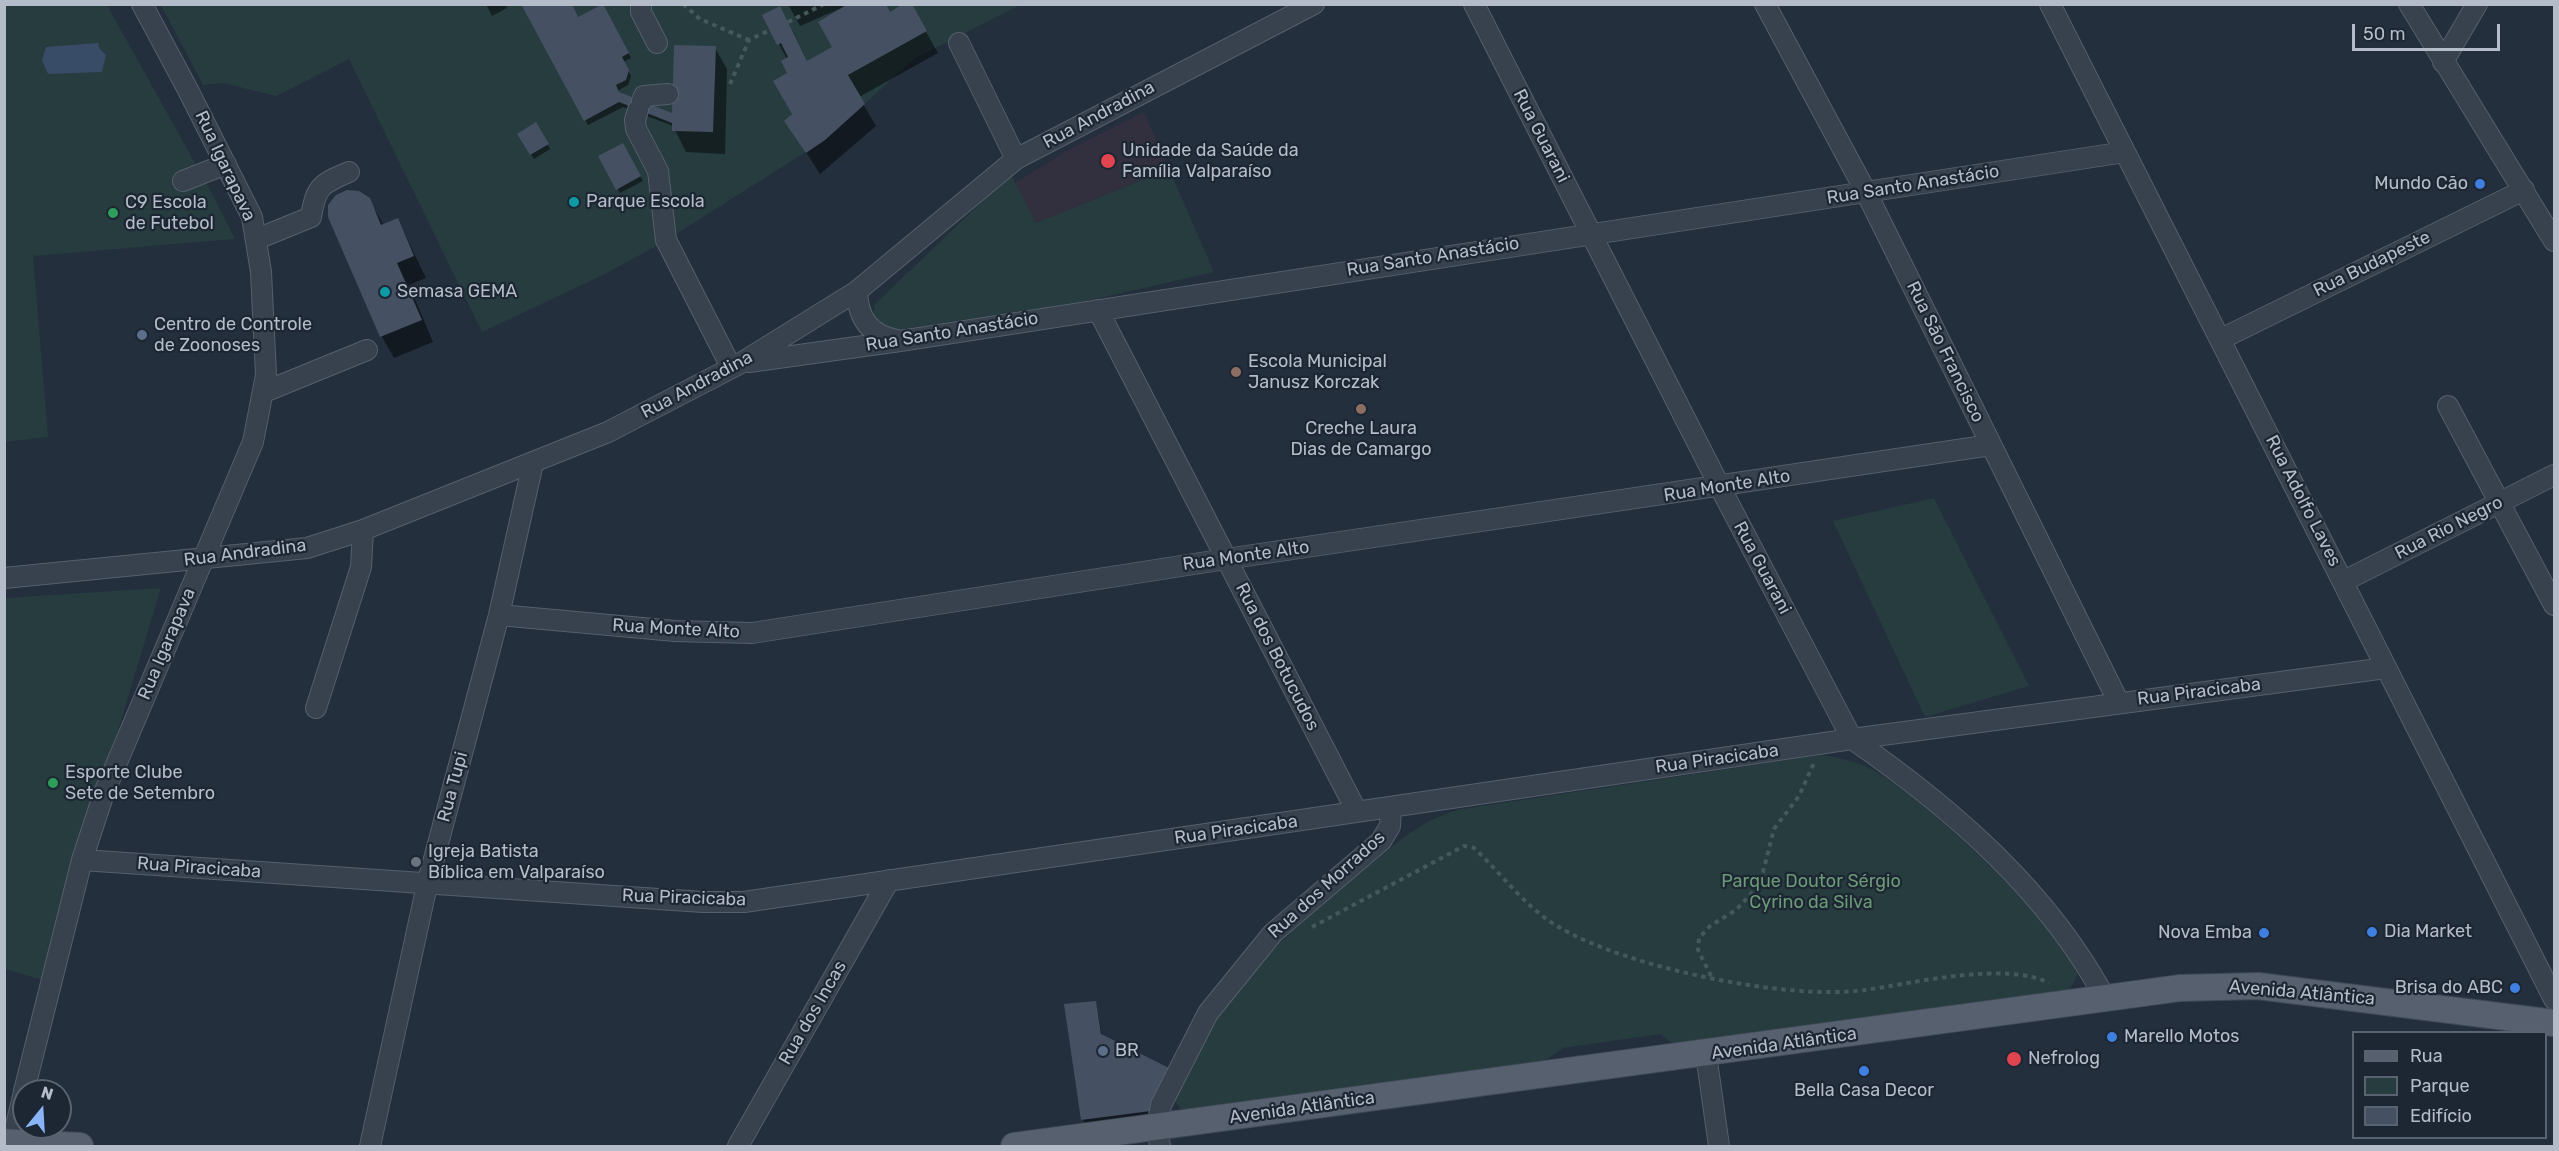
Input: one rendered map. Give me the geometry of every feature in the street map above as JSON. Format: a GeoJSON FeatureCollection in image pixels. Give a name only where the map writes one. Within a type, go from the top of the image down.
{"type":"FeatureCollection","features":[{"type":"Feature","properties":{"kind":"main road","name":"Avenida Atlântica"},"geometry":{"type":"LineString","coordinates":[[1014,1146],[1159,1137],[1706,1054],[2180,988],[2258,986],[2554,1023]]}},
{"type":"Feature","properties":{"kind":"main road"},"geometry":{"type":"LineString","coordinates":[[8,1142],[80,1146]]}},
{"type":"Feature","properties":{"kind":"street","name":"Rua Igarapava"},"geometry":{"type":"LineString","coordinates":[[27,1079],[82,860],[104,793],[253,442],[264,392],[264,337],[257,239],[252,218],[142,4]]}},
{"type":"Feature","properties":{"kind":"street"},"geometry":{"type":"LineString","coordinates":[[641,4],[641,12],[657,43]]}},
{"type":"Feature","properties":{"kind":"street","name":"Rua Andradina"},"geometry":{"type":"LineString","coordinates":[[4,578],[307,548],[363,530],[608,432],[736,365],[857,291],[1016,159],[1314,4]]}},
{"type":"Feature","properties":{"kind":"street","name":"Rua Guarani"},"geometry":{"type":"LineString","coordinates":[[1474,4],[1720,488],[1851,739],[1878,757],[1996,856],[2063,929],[2106,1000]]}},
{"type":"Feature","properties":{"kind":"street","name":"Rua São Francisco"},"geometry":{"type":"LineString","coordinates":[[1765,4],[1866,192],[2119,703]]}},
{"type":"Feature","properties":{"kind":"street","name":"Rua Adolfo Laves"},"geometry":{"type":"LineString","coordinates":[[2050,4],[2554,999]]}},
{"type":"Feature","properties":{"kind":"street"},"geometry":{"type":"LineString","coordinates":[[2409,4],[2554,241]]}},
{"type":"Feature","properties":{"kind":"street"},"geometry":{"type":"LineString","coordinates":[[2444,62],[2477,4]]}},
{"type":"Feature","properties":{"kind":"street"},"geometry":{"type":"LineString","coordinates":[[959,43],[1016,159]]}},
{"type":"Feature","properties":{"kind":"street"},"geometry":{"type":"LineString","coordinates":[[668,94],[651,93],[640,105],[636,129],[661,180],[666,240],[736,365]]}},
{"type":"Feature","properties":{"kind":"street","name":"Rua Santo Anastácio"},"geometry":{"type":"LineString","coordinates":[[736,365],[2125,152]]}},
{"type":"Feature","properties":{"kind":"street"},"geometry":{"type":"LineString","coordinates":[[183,181],[226,164]]}},
{"type":"Feature","properties":{"kind":"street"},"geometry":{"type":"LineString","coordinates":[[257,239],[311,217],[318,189],[325,182],[349,172]]}},
{"type":"Feature","properties":{"kind":"street","name":"Rua Budapeste"},"geometry":{"type":"LineString","coordinates":[[2221,339],[2524,190]]}},
{"type":"Feature","properties":{"kind":"street"},"geometry":{"type":"LineString","coordinates":[[857,291],[857,306],[865,323],[884,338],[900,341]]}},
{"type":"Feature","properties":{"kind":"street","name":"Rua dos Botucudos"},"geometry":{"type":"LineString","coordinates":[[1098,310],[1356,812]]}},
{"type":"Feature","properties":{"kind":"street"},"geometry":{"type":"LineString","coordinates":[[264,392],[367,350]]}},
{"type":"Feature","properties":{"kind":"street"},"geometry":{"type":"LineString","coordinates":[[2448,406],[2554,605]]}},
{"type":"Feature","properties":{"kind":"street","name":"Rua Monte Alto"},"geometry":{"type":"LineString","coordinates":[[500,615],[675,631],[752,633],[1226,559],[1720,488],[1991,445]]}},
{"type":"Feature","properties":{"kind":"street","name":"Rua Tupi"},"geometry":{"type":"LineString","coordinates":[[370,1146],[427,885],[500,615],[534,463]]}},
{"type":"Feature","properties":{"kind":"street","name":"Rua Rio Negro"},"geometry":{"type":"LineString","coordinates":[[2344,581],[2554,475]]}},
{"type":"Feature","properties":{"kind":"street"},"geometry":{"type":"LineString","coordinates":[[316,708],[361,567],[363,530]]}},
{"type":"Feature","properties":{"kind":"street","name":"Rua Piracicaba"},"geometry":{"type":"LineString","coordinates":[[82,860],[427,885],[725,903],[1851,739],[2386,668]]}},
{"type":"Feature","properties":{"kind":"street","name":"Rua dos Morrados"},"geometry":{"type":"LineString","coordinates":[[1159,1137],[1161,1105],[1208,1012],[1273,933],[1381,841],[1390,826],[1391,807]]}},
{"type":"Feature","properties":{"kind":"street","name":"Rua dos Incas"},"geometry":{"type":"LineString","coordinates":[[738,1146],[889,880]]}},
{"type":"Feature","properties":{"kind":"street"},"geometry":{"type":"LineString","coordinates":[[1706,1054],[1719,1146]]}},
{"type":"Feature","properties":{"kind":"path"},"geometry":{"type":"LineString","coordinates":[[684,4],[700,19],[749,40]]}},
{"type":"Feature","properties":{"kind":"path"},"geometry":{"type":"LineString","coordinates":[[788,22],[824,4]]}},
{"type":"Feature","properties":{"kind":"path"},"geometry":{"type":"LineString","coordinates":[[730,84],[749,40],[770,30]]}},
{"type":"Feature","properties":{"kind":"path"},"geometry":{"type":"LineString","coordinates":[[1711,977],[1698,950],[1699,938],[1710,926],[1736,910],[1760,884],[1769,857],[1772,835],[1808,782],[1816,756],[1815,745]]}},
{"type":"Feature","properties":{"kind":"path"},"geometry":{"type":"LineString","coordinates":[[1305,931],[1464,846],[1474,848],[1537,911],[1570,933],[1606,949],[1655,965],[1711,977],[1827,991],[1862,990],[1979,975],[2035,976],[2067,993],[2070,1005]]}},
{"type":"Feature","properties":{"kind":"shaded area","name":"Unidade da Saúde da Família Valparaíso"},"geometry":{"type":"Polygon","coordinates":[[[1144,112],[1169,169],[1036,223],[1015,183],[1063,153],[1144,112]]]}},
{"type":"Feature","properties":{"kind":"green space","name":"C9 Escola de Futebol"},"geometry":{"type":"Polygon","coordinates":[[[4,5],[107,5],[235,239],[33,256],[48,437],[5,442],[4,5]]]}},
{"type":"Feature","properties":{"kind":"green space","name":"Parque Escola"},"geometry":{"type":"Polygon","coordinates":[[[161,5],[1020,5],[914,59],[825,140],[660,244],[603,275],[482,332],[349,59],[276,96],[223,83],[203,85],[161,5]]]}},
{"type":"Feature","properties":{"kind":"green space"},"geometry":{"type":"Polygon","coordinates":[[[1169,169],[1214,272],[1082,302],[888,331],[881,327],[873,315],[875,304],[1011,174],[1036,223],[1169,169]]]}},
{"type":"Feature","properties":{"kind":"green space"},"geometry":{"type":"Polygon","coordinates":[[[1934,498],[2029,686],[1925,717],[1833,521],[1934,498]]]}},
{"type":"Feature","properties":{"kind":"green space","name":"Esporte Clube Sete de Setembro"},"geometry":{"type":"Polygon","coordinates":[[[161,588],[43,980],[5,969],[5,598],[161,588]]]}},
{"type":"Feature","properties":{"kind":"green space","name":"Parque Doutor Sérgio Cyrino da Silva"},"geometry":{"type":"Polygon","coordinates":[[[1821,755],[1873,770],[1922,805],[1988,864],[2020,896],[2068,954],[2078,975],[2067,993],[1675,1046],[1661,1034],[1563,1048],[1542,1063],[1183,1112],[1174,1100],[1209,1029],[1255,969],[1326,901],[1400,840],[1425,824],[1469,808],[1821,755]]]}},
{"type":"Feature","properties":{"kind":"water"},"geometry":{"type":"Polygon","coordinates":[[[98,43],[99,48],[106,55],[102,72],[48,74],[42,60],[46,47],[98,43]]]}},
{"type":"Feature","properties":{"kind":"building"},"geometry":{"type":"Polygon","coordinates":[[[521,4],[572,4],[578,17],[603,4],[629,53],[622,57],[629,70],[626,80],[616,85],[619,92],[672,113],[674,45],[716,46],[713,132],[672,131],[672,123],[619,102],[584,121],[521,4]]]}},
{"type":"Feature","properties":{"kind":"building"},"geometry":{"type":"Polygon","coordinates":[[[848,4],[886,4],[890,12],[903,4],[912,4],[927,31],[848,75],[865,104],[825,140],[806,153],[784,121],[792,114],[773,81],[787,73],[781,61],[788,57],[781,43],[777,45],[762,15],[780,6],[807,61],[832,47],[818,22],[848,4]]]}},
{"type":"Feature","properties":{"kind":"building"},"geometry":{"type":"Polygon","coordinates":[[[536,122],[549,144],[530,155],[517,134],[536,122]]]}},
{"type":"Feature","properties":{"kind":"building"},"geometry":{"type":"Polygon","coordinates":[[[623,143],[641,176],[616,190],[598,156],[623,143]]]}},
{"type":"Feature","properties":{"kind":"building","name":"Semasa GEMA"},"geometry":{"type":"Polygon","coordinates":[[[347,190],[359,191],[370,198],[381,225],[398,218],[414,256],[397,263],[422,320],[380,337],[328,217],[328,205],[336,195],[347,190]]]}},
{"type":"Feature","properties":{"kind":"building","name":"BR"},"geometry":{"type":"Polygon","coordinates":[[[1096,1001],[1101,1034],[1169,1068],[1151,1111],[1081,1120],[1064,1004],[1096,1001]]]}},
{"type":"Feature","properties":{"kind":"place","name":"Unidade da Saúde da Família Valparaíso"},"geometry":{"type":"Point","coordinates":[1108,161]}},
{"type":"Feature","properties":{"kind":"place","name":"Mundo Cão"},"geometry":{"type":"Point","coordinates":[2480,184]}},
{"type":"Feature","properties":{"kind":"place","name":"Parque Escola"},"geometry":{"type":"Point","coordinates":[574,202]}},
{"type":"Feature","properties":{"kind":"place","name":"C9 Escola de Futebol"},"geometry":{"type":"Point","coordinates":[113,213]}},
{"type":"Feature","properties":{"kind":"place","name":"Semasa GEMA"},"geometry":{"type":"Point","coordinates":[385,292]}},
{"type":"Feature","properties":{"kind":"place","name":"Centro de Controle de Zoonoses"},"geometry":{"type":"Point","coordinates":[142,335]}},
{"type":"Feature","properties":{"kind":"place","name":"Escola Municipal Janusz Korczak"},"geometry":{"type":"Point","coordinates":[1236,372]}},
{"type":"Feature","properties":{"kind":"place","name":"Creche Laura Dias de Camargo"},"geometry":{"type":"Point","coordinates":[1361,409]}},
{"type":"Feature","properties":{"kind":"place","name":"Esporte Clube Sete de Setembro"},"geometry":{"type":"Point","coordinates":[53,783]}},
{"type":"Feature","properties":{"kind":"place","name":"Igreja Batista Bíblica em Valparaíso"},"geometry":{"type":"Point","coordinates":[416,862]}},
{"type":"Feature","properties":{"kind":"place","name":"Dia Market"},"geometry":{"type":"Point","coordinates":[2372,932]}},
{"type":"Feature","properties":{"kind":"place","name":"Nova Emba"},"geometry":{"type":"Point","coordinates":[2264,933]}},
{"type":"Feature","properties":{"kind":"place","name":"Brisa do ABC"},"geometry":{"type":"Point","coordinates":[2515,988]}},
{"type":"Feature","properties":{"kind":"place","name":"Marello Motos"},"geometry":{"type":"Point","coordinates":[2112,1037]}},
{"type":"Feature","properties":{"kind":"place","name":"BR"},"geometry":{"type":"Point","coordinates":[1103,1051]}},
{"type":"Feature","properties":{"kind":"place","name":"Nefrolog"},"geometry":{"type":"Point","coordinates":[2014,1059]}},
{"type":"Feature","properties":{"kind":"place","name":"Bella Casa Decor"},"geometry":{"type":"Point","coordinates":[1864,1071]}}]}
